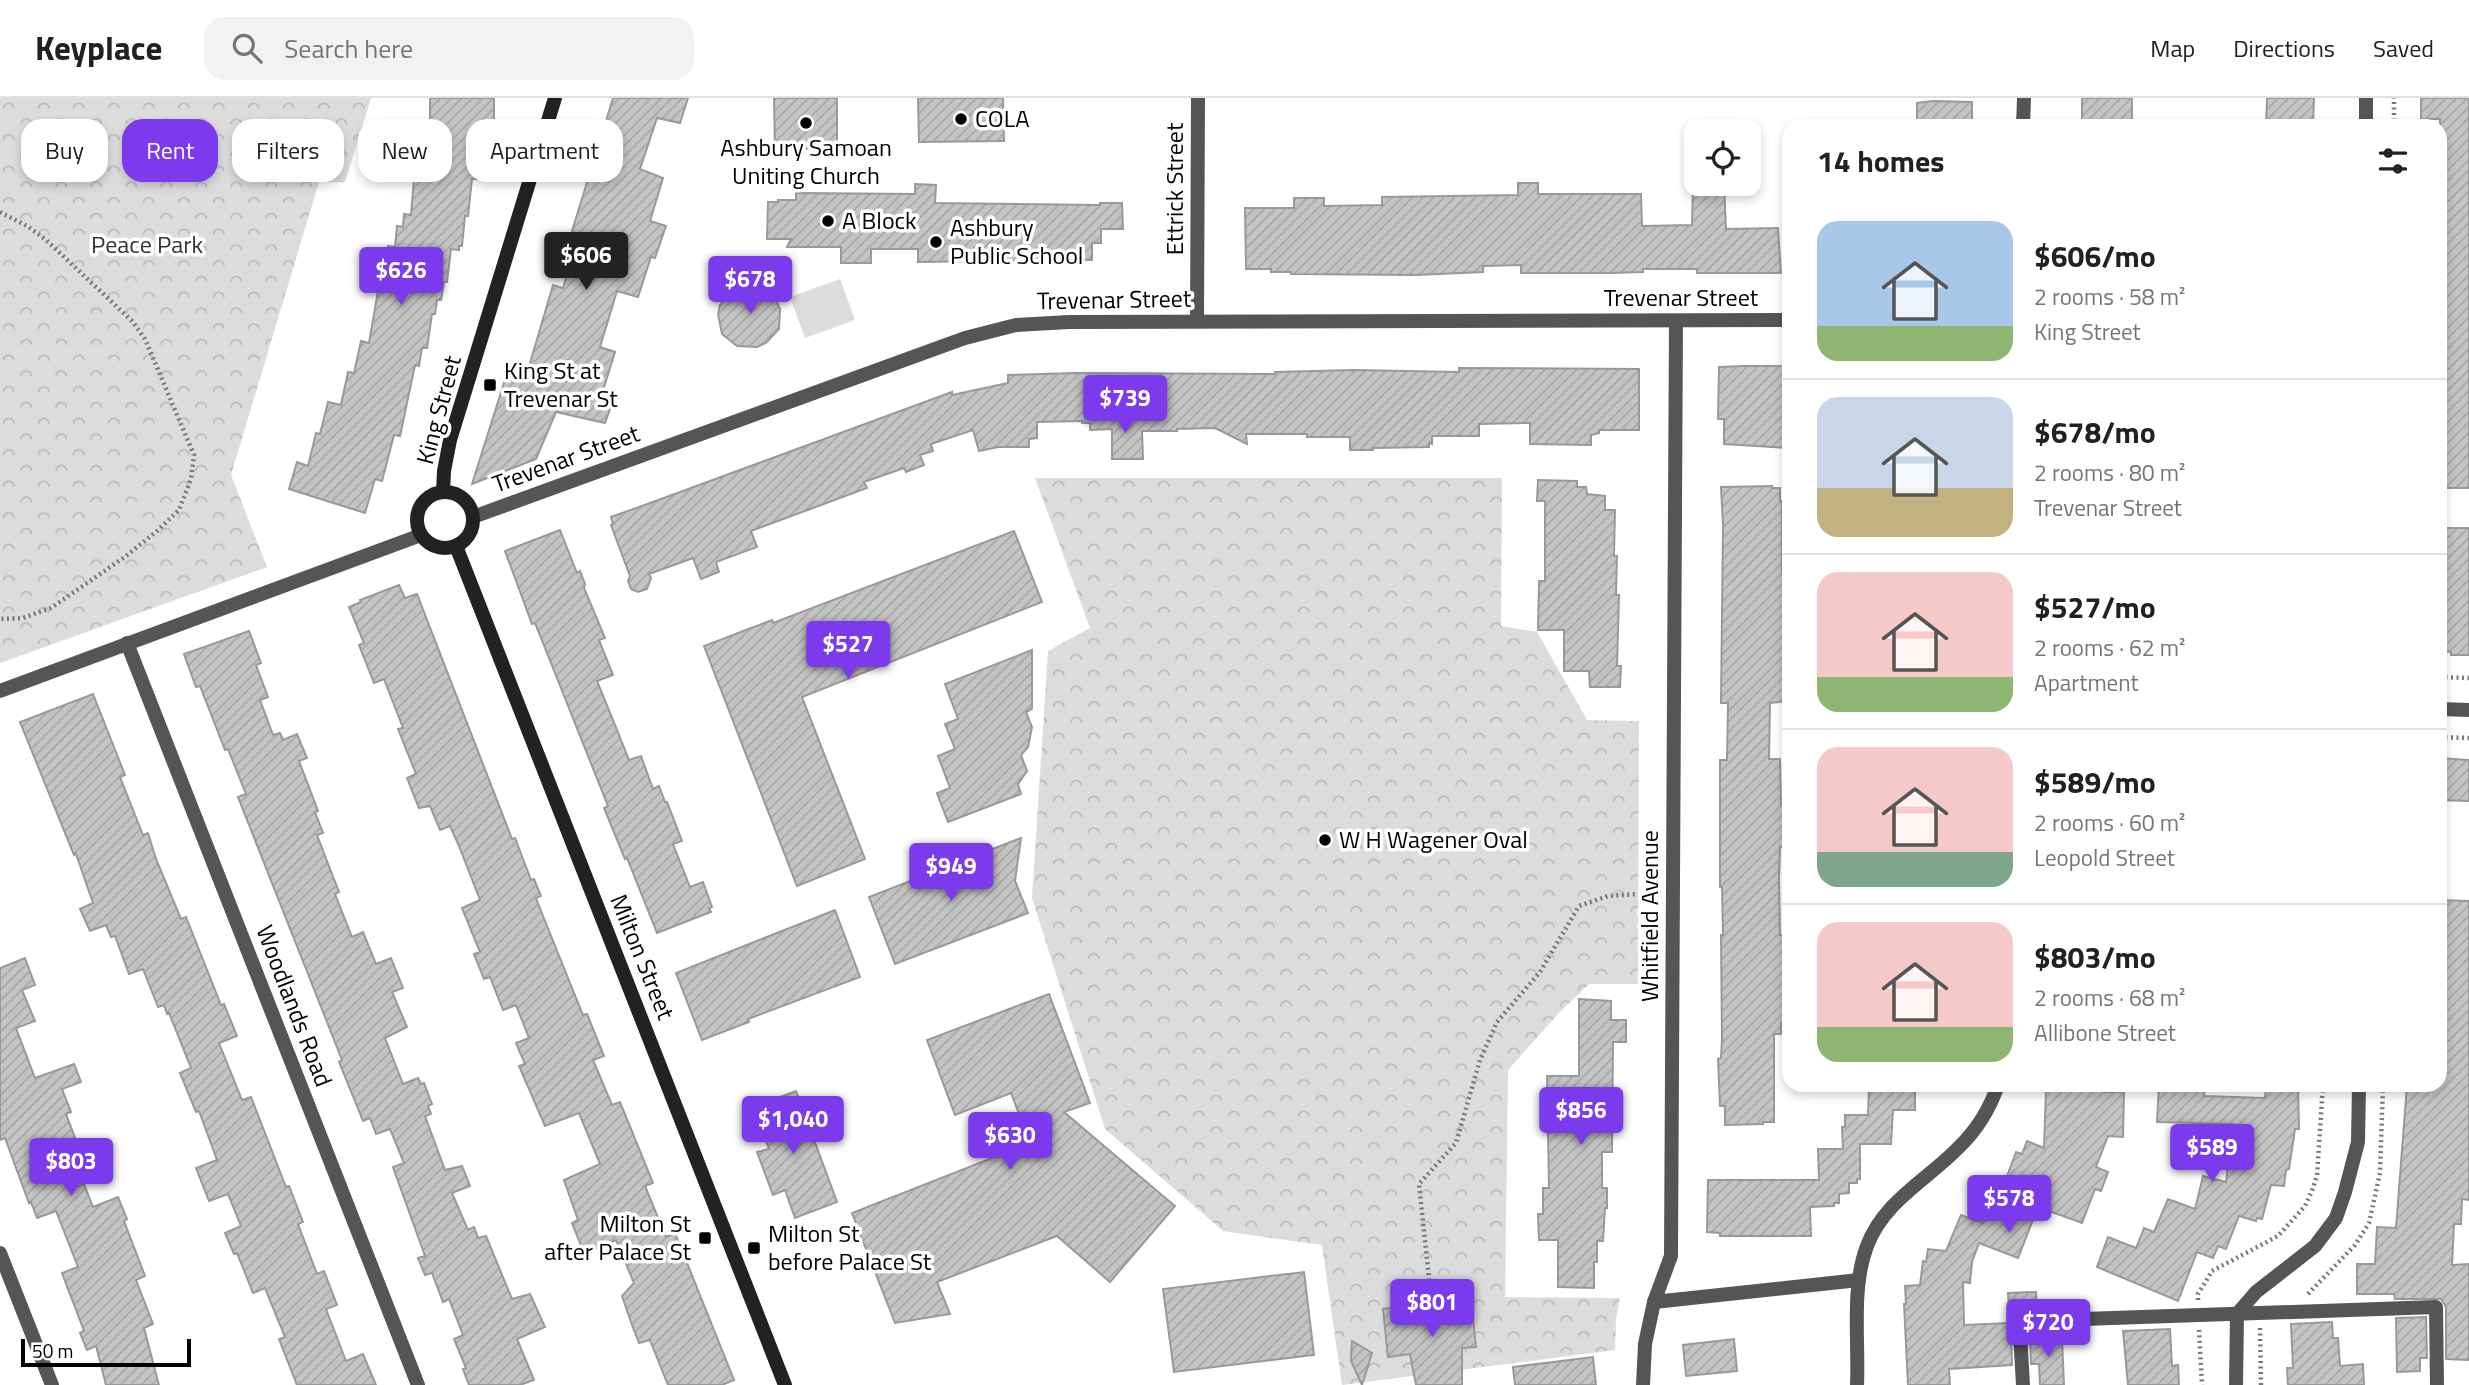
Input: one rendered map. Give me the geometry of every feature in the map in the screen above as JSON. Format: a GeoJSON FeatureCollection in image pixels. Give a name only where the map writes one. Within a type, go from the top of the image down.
{"type":"FeatureCollection","features":[{"type":"Feature","properties":{"kind":"main road","name":"King Street"},"geometry":{"type":"LineString","coordinates":[[443,492],[450,440],[555,98]]}},
{"type":"Feature","properties":{"kind":"main road"},"geometry":{"type":"LineString","coordinates":[[443,492],[459,496],[466,502],[473,517],[469,534],[456,546],[440,548],[426,541],[421,535],[417,516],[426,500],[443,492]]}},
{"type":"Feature","properties":{"kind":"main road","name":"Milton Street"},"geometry":{"type":"LineString","coordinates":[[456,546],[785,1385]]}},
{"type":"Feature","properties":{"kind":"street","name":"Ettrick Street"},"geometry":{"type":"LineString","coordinates":[[1197,321],[1198,98]]}},
{"type":"Feature","properties":{"kind":"street"},"geometry":{"type":"LineString","coordinates":[[2023,119],[2024,98]]}},
{"type":"Feature","properties":{"kind":"street"},"geometry":{"type":"LineString","coordinates":[[2366,98],[2366,119]]}},
{"type":"Feature","properties":{"kind":"street","name":"Trevenar Street"},"geometry":{"type":"LineString","coordinates":[[473,517],[989,331],[1016,325],[1197,321],[1782,320]]}},
{"type":"Feature","properties":{"kind":"street","name":"Whitfield Avenue"},"geometry":{"type":"LineString","coordinates":[[1643,1385],[1645,1344],[1654,1302],[1671,1256],[1676,321]]}},
{"type":"Feature","properties":{"kind":"street"},"geometry":{"type":"LineString","coordinates":[[0,691],[421,535]]}},
{"type":"Feature","properties":{"kind":"street","name":"Woodlands Road"},"geometry":{"type":"LineString","coordinates":[[127,643],[418,1385]]}},
{"type":"Feature","properties":{"kind":"street"},"geometry":{"type":"LineString","coordinates":[[2447,709],[2469,710]]}},
{"type":"Feature","properties":{"kind":"street"},"geometry":{"type":"LineString","coordinates":[[1857,1385],[1859,1280],[1867,1245],[1884,1218],[1911,1187],[1943,1163],[1969,1137],[1984,1116],[1995,1092]]}},
{"type":"Feature","properties":{"kind":"street"},"geometry":{"type":"LineString","coordinates":[[2236,1385],[2237,1314],[2256,1292],[2315,1246],[2336,1217],[2358,1142],[2359,1092]]}},
{"type":"Feature","properties":{"kind":"street"},"geometry":{"type":"LineString","coordinates":[[0,1253],[52,1385]]}},
{"type":"Feature","properties":{"kind":"street"},"geometry":{"type":"LineString","coordinates":[[1654,1302],[1859,1280]]}},
{"type":"Feature","properties":{"kind":"street"},"geometry":{"type":"LineString","coordinates":[[2023,1385],[2020,1333],[2027,1321],[2436,1307],[2437,1385]]}},
{"type":"Feature","properties":{"kind":"path"},"geometry":{"type":"LineString","coordinates":[[2393,119],[2394,98]]}},
{"type":"Feature","properties":{"kind":"path"},"geometry":{"type":"LineString","coordinates":[[0,212],[27,226],[45,240],[132,321],[145,339],[194,455],[191,479],[179,510],[157,531],[51,608],[23,618],[0,619]]}},
{"type":"Feature","properties":{"kind":"path"},"geometry":{"type":"LineString","coordinates":[[2447,677],[2469,678]]}},
{"type":"Feature","properties":{"kind":"path"},"geometry":{"type":"LineString","coordinates":[[2447,737],[2469,738]]}},
{"type":"Feature","properties":{"kind":"path"},"geometry":{"type":"LineString","coordinates":[[1431,1297],[1419,1184],[1456,1143],[1480,1060],[1497,1022],[1540,972],[1579,906],[1608,896],[1637,894]]}},
{"type":"Feature","properties":{"kind":"path"},"geometry":{"type":"LineString","coordinates":[[2202,1385],[2198,1294],[2213,1271],[2278,1236],[2305,1206],[2316,1175],[2322,1092]]}},
{"type":"Feature","properties":{"kind":"path"},"geometry":{"type":"LineString","coordinates":[[2262,1313],[2259,1334],[2262,1385]]}},
{"type":"Feature","properties":{"kind":"green space","name":"Peace Park"},"geometry":{"type":"Polygon","coordinates":[[[0,98],[371,98],[364,119],[358,119],[358,140],[345,182],[344,119],[232,119],[232,182],[319,182],[231,475],[267,567],[0,663],[0,98]]]}},
{"type":"Feature","properties":{"kind":"green space"},"geometry":{"type":"Polygon","coordinates":[[[840,279],[855,320],[805,338],[790,297],[840,279]]]}},
{"type":"Feature","properties":{"kind":"green space"},"geometry":{"type":"Polygon","coordinates":[[[1035,478],[1502,478],[1501,626],[1537,632],[1587,720],[1639,721],[1638,984],[1589,984],[1508,1070],[1505,1297],[1620,1298],[1615,1350],[1342,1385],[1322,1245],[1223,1231],[1105,1129],[1032,898],[1048,651],[1090,628],[1035,478]]]}},
{"type":"Feature","properties":{"kind":"building"},"geometry":{"type":"Polygon","coordinates":[[[430,98],[494,98],[494,119],[466,119],[466,182],[472,182],[462,246],[459,246],[459,250],[451,249],[447,282],[444,282],[441,300],[437,300],[435,314],[432,314],[427,348],[422,348],[419,366],[415,365],[400,436],[394,435],[382,481],[375,479],[365,513],[289,489],[297,462],[308,466],[316,433],[320,434],[328,402],[341,405],[348,372],[354,373],[361,341],[369,343],[379,285],[383,285],[388,246],[395,247],[397,226],[403,227],[404,214],[411,215],[414,182],[452,182],[452,119],[430,119],[430,98]]]}},
{"type":"Feature","properties":{"kind":"building"},"geometry":{"type":"Polygon","coordinates":[[[613,98],[688,98],[680,123],[657,118],[640,169],[663,178],[650,221],[666,226],[655,258],[651,257],[638,297],[617,291],[600,347],[615,352],[602,394],[614,398],[605,423],[556,412],[536,459],[472,484],[509,367],[528,370],[553,285],[563,288],[579,235],[572,231],[587,182],[623,182],[623,119],[607,119],[613,98]]]}},
{"type":"Feature","properties":{"kind":"building","name":"Ashbury Samoan Uniting Church"},"geometry":{"type":"Polygon","coordinates":[[[774,98],[837,98],[837,148],[775,149],[774,98]]]}},
{"type":"Feature","properties":{"kind":"building","name":"COLA"},"geometry":{"type":"Polygon","coordinates":[[[918,98],[1003,98],[1004,141],[919,142],[918,98]]]}},
{"type":"Feature","properties":{"kind":"building"},"geometry":{"type":"Polygon","coordinates":[[[2082,98],[2132,98],[2132,119],[2082,119],[2082,98]]]}},
{"type":"Feature","properties":{"kind":"building"},"geometry":{"type":"Polygon","coordinates":[[[2267,98],[2314,98],[2313,119],[2266,119],[2267,98]]]}},
{"type":"Feature","properties":{"kind":"building"},"geometry":{"type":"Polygon","coordinates":[[[2421,98],[2469,98],[2469,488],[2447,488],[2447,119],[2421,119],[2421,98]]]}},
{"type":"Feature","properties":{"kind":"building"},"geometry":{"type":"Polygon","coordinates":[[[1972,102],[1972,119],[1917,119],[1917,103],[1972,102]]]}},
{"type":"Feature","properties":{"kind":"building"},"geometry":{"type":"Polygon","coordinates":[[[1518,183],[1538,183],[1538,194],[1641,194],[1642,226],[1692,225],[1693,196],[1725,196],[1726,229],[1778,228],[1781,273],[1697,273],[1697,269],[1643,269],[1643,272],[1521,273],[1521,265],[1483,266],[1483,272],[1416,275],[1291,274],[1271,272],[1271,269],[1246,269],[1245,208],[1294,208],[1294,198],[1324,198],[1324,206],[1382,205],[1382,197],[1518,195],[1518,183]]]}},
{"type":"Feature","properties":{"kind":"building"},"geometry":{"type":"Polygon","coordinates":[[[915,184],[936,185],[935,203],[1122,203],[1123,229],[1101,229],[1101,243],[1092,243],[1092,260],[1083,260],[1082,264],[1060,263],[1060,260],[918,262],[918,249],[871,249],[871,263],[841,263],[841,247],[787,247],[791,239],[767,239],[768,202],[796,200],[796,193],[915,194],[915,184]]]}},
{"type":"Feature","properties":{"kind":"building"},"geometry":{"type":"Polygon","coordinates":[[[763,285],[780,309],[779,329],[766,343],[757,347],[737,346],[722,334],[718,314],[720,305],[733,290],[742,286],[763,285]]]}},
{"type":"Feature","properties":{"kind":"building"},"geometry":{"type":"Polygon","coordinates":[[[1782,366],[1782,448],[1724,444],[1724,419],[1718,419],[1719,367],[1782,366]]]}},
{"type":"Feature","properties":{"kind":"building"},"geometry":{"type":"Polygon","coordinates":[[[1459,368],[1639,369],[1639,430],[1599,430],[1599,433],[1591,435],[1591,445],[1530,444],[1530,423],[1479,424],[1479,436],[1432,436],[1432,444],[1429,443],[1429,447],[1350,450],[1350,437],[1246,434],[1247,444],[1215,428],[1177,429],[1142,431],[1143,459],[1112,459],[1112,429],[1090,430],[1090,423],[1082,421],[1037,422],[1037,438],[1029,439],[1029,447],[998,447],[979,451],[973,430],[931,444],[933,451],[920,455],[924,465],[906,472],[904,468],[864,482],[867,488],[751,531],[757,547],[716,562],[719,572],[701,579],[693,558],[649,574],[651,578],[647,589],[638,592],[631,589],[628,581],[630,576],[611,525],[611,517],[952,392],[952,395],[1008,383],[1008,375],[1275,374],[1354,370],[1459,372],[1459,368]]]}},
{"type":"Feature","properties":{"kind":"building"},"geometry":{"type":"Polygon","coordinates":[[[1538,480],[1577,481],[1577,487],[1586,487],[1587,494],[1605,496],[1605,510],[1615,510],[1614,556],[1617,556],[1616,595],[1619,595],[1617,666],[1621,666],[1620,687],[1590,687],[1589,671],[1564,671],[1564,630],[1538,630],[1539,581],[1545,581],[1545,501],[1537,501],[1538,480]]]}},
{"type":"Feature","properties":{"kind":"building"},"geometry":{"type":"Polygon","coordinates":[[[1772,486],[1780,488],[1782,501],[1782,702],[1770,703],[1769,759],[1780,759],[1782,1022],[1781,1034],[1774,1034],[1774,1122],[1763,1124],[1725,1125],[1725,1106],[1720,1106],[1718,1059],[1721,1058],[1722,1038],[1723,935],[1720,887],[1720,760],[1727,760],[1728,703],[1721,703],[1721,487],[1772,486]]]}},
{"type":"Feature","properties":{"kind":"building"},"geometry":{"type":"Polygon","coordinates":[[[2447,528],[2469,528],[2469,655],[2451,655],[2451,652],[2447,652],[2447,528]]]}},
{"type":"Feature","properties":{"kind":"building"},"geometry":{"type":"Polygon","coordinates":[[[560,530],[577,573],[580,571],[584,588],[605,638],[599,640],[613,675],[597,681],[629,760],[641,756],[653,789],[659,786],[667,802],[682,841],[673,844],[690,887],[703,882],[712,907],[709,908],[711,912],[657,933],[604,808],[608,806],[535,623],[532,624],[505,551],[560,530]]]}},
{"type":"Feature","properties":{"kind":"building"},"geometry":{"type":"Polygon","coordinates":[[[1014,531],[1042,602],[802,697],[865,859],[797,886],[704,646],[772,620],[773,623],[1014,531]]]}},
{"type":"Feature","properties":{"kind":"building"},"geometry":{"type":"Polygon","coordinates":[[[399,585],[405,598],[417,594],[512,839],[515,838],[531,880],[534,879],[541,896],[536,898],[543,916],[583,1015],[587,1014],[604,1056],[593,1060],[612,1105],[620,1102],[653,1183],[645,1186],[666,1237],[675,1233],[734,1380],[722,1385],[668,1385],[650,1340],[639,1343],[632,1325],[622,1296],[634,1283],[616,1240],[584,1253],[572,1223],[578,1220],[564,1180],[600,1164],[579,1113],[545,1126],[519,1066],[525,1064],[516,1043],[529,1038],[516,1005],[503,1010],[490,977],[484,979],[474,954],[480,952],[462,908],[480,900],[450,826],[440,830],[430,806],[419,808],[407,778],[416,774],[398,729],[403,728],[384,679],[374,683],[359,645],[364,643],[349,607],[399,585]]]}},
{"type":"Feature","properties":{"kind":"building"},"geometry":{"type":"Polygon","coordinates":[[[249,631],[261,663],[256,665],[268,697],[260,700],[273,735],[280,733],[283,740],[297,734],[307,758],[299,761],[318,811],[315,812],[323,833],[317,835],[339,892],[335,894],[352,937],[363,932],[376,964],[391,958],[403,988],[392,992],[407,1027],[385,1038],[403,1084],[418,1078],[421,1084],[424,1083],[432,1104],[428,1106],[431,1114],[425,1116],[445,1170],[462,1166],[470,1186],[452,1193],[468,1230],[474,1227],[478,1238],[486,1236],[512,1299],[530,1294],[545,1327],[517,1339],[534,1380],[520,1385],[469,1385],[463,1369],[466,1368],[454,1339],[463,1335],[449,1299],[443,1302],[432,1273],[425,1275],[418,1258],[425,1256],[393,1167],[404,1163],[390,1129],[376,1134],[370,1118],[363,1121],[339,1062],[342,1060],[238,797],[246,794],[200,686],[196,687],[184,654],[249,631]]]}},
{"type":"Feature","properties":{"kind":"building"},"geometry":{"type":"Polygon","coordinates":[[[1032,650],[1032,709],[1026,712],[1032,727],[1028,747],[1021,755],[1027,771],[1018,784],[1021,794],[948,822],[937,793],[950,788],[938,756],[955,749],[945,724],[958,719],[945,684],[1032,650]]]}},
{"type":"Feature","properties":{"kind":"building"},"geometry":{"type":"Polygon","coordinates":[[[93,694],[125,775],[120,777],[143,835],[148,833],[181,919],[186,917],[221,1005],[224,1004],[237,1036],[219,1043],[242,1100],[251,1097],[286,1187],[289,1186],[303,1222],[298,1224],[317,1274],[324,1271],[337,1305],[326,1309],[346,1361],[363,1354],[376,1385],[297,1385],[279,1339],[285,1337],[265,1288],[253,1293],[237,1253],[234,1254],[225,1233],[241,1226],[228,1194],[209,1201],[196,1168],[217,1160],[199,1111],[196,1112],[180,1073],[191,1068],[169,1013],[167,1014],[164,1005],[158,1007],[143,969],[129,974],[115,936],[111,937],[106,925],[90,931],[80,909],[93,903],[76,854],[74,855],[20,722],[93,694]]]}},
{"type":"Feature","properties":{"kind":"building"},"geometry":{"type":"Polygon","coordinates":[[[2447,758],[2469,760],[2469,801],[2447,800],[2447,758]]]}},
{"type":"Feature","properties":{"kind":"building"},"geometry":{"type":"Polygon","coordinates":[[[1021,838],[1015,881],[1028,913],[895,964],[869,897],[1021,838]]]}},
{"type":"Feature","properties":{"kind":"building"},"geometry":{"type":"Polygon","coordinates":[[[2447,900],[2469,901],[2469,1200],[2462,1199],[2461,1224],[2454,1224],[2452,1265],[2469,1264],[2469,1360],[2446,1359],[2446,1307],[2441,1299],[2395,1299],[2394,1294],[2357,1294],[2357,1264],[2375,1264],[2377,1227],[2396,1228],[2406,1092],[2447,1092],[2447,900]]]}},
{"type":"Feature","properties":{"kind":"building"},"geometry":{"type":"Polygon","coordinates":[[[835,910],[860,977],[748,1019],[749,1022],[702,1040],[676,973],[835,910]]]}},
{"type":"Feature","properties":{"kind":"building"},"geometry":{"type":"Polygon","coordinates":[[[25,958],[35,985],[22,990],[35,1021],[16,1028],[35,1078],[74,1064],[81,1082],[62,1089],[71,1112],[66,1114],[77,1143],[70,1146],[72,1152],[67,1153],[79,1186],[84,1184],[93,1207],[118,1197],[127,1219],[124,1221],[145,1276],[136,1280],[153,1324],[144,1328],[159,1385],[106,1385],[96,1346],[87,1350],[80,1333],[84,1331],[62,1273],[78,1267],[56,1211],[37,1218],[5,1138],[0,1140],[0,968],[25,958]]]}},
{"type":"Feature","properties":{"kind":"building"},"geometry":{"type":"Polygon","coordinates":[[[1049,994],[1090,1103],[1064,1112],[1175,1206],[1110,1282],[1057,1236],[937,1282],[950,1314],[895,1323],[852,1213],[1030,1143],[1011,1093],[955,1115],[927,1040],[1049,994]]]}},
{"type":"Feature","properties":{"kind":"building"},"geometry":{"type":"Polygon","coordinates":[[[1579,999],[1611,1001],[1611,1020],[1626,1020],[1626,1042],[1613,1042],[1612,1152],[1602,1152],[1602,1188],[1607,1188],[1607,1208],[1603,1241],[1597,1241],[1594,1288],[1558,1287],[1558,1240],[1539,1240],[1538,1214],[1543,1214],[1543,1188],[1549,1188],[1547,1076],[1579,1076],[1579,999]]]}},
{"type":"Feature","properties":{"kind":"building"},"geometry":{"type":"Polygon","coordinates":[[[796,1091],[837,1202],[795,1218],[785,1190],[773,1195],[757,1152],[769,1149],[753,1107],[796,1091]]]}},
{"type":"Feature","properties":{"kind":"building"},"geometry":{"type":"Polygon","coordinates":[[[1869,1092],[1915,1092],[1915,1110],[1893,1110],[1891,1144],[1860,1144],[1860,1179],[1857,1179],[1857,1183],[1849,1183],[1849,1193],[1839,1194],[1839,1203],[1834,1203],[1834,1206],[1810,1207],[1811,1236],[1720,1236],[1720,1233],[1707,1232],[1708,1180],[1819,1180],[1818,1149],[1843,1149],[1842,1127],[1845,1127],[1845,1115],[1868,1115],[1869,1092]]]}},
{"type":"Feature","properties":{"kind":"building"},"geometry":{"type":"Polygon","coordinates":[[[2046,1092],[2124,1092],[2123,1137],[2108,1136],[2096,1167],[2108,1172],[2101,1191],[2095,1189],[2082,1223],[2038,1207],[2018,1258],[1979,1243],[1972,1262],[1970,1283],[1963,1282],[1964,1325],[2010,1323],[2008,1293],[2036,1292],[2037,1311],[2022,1313],[2011,1329],[2012,1365],[1949,1369],[1950,1385],[1908,1385],[1905,1286],[1920,1285],[1923,1261],[1926,1262],[1928,1249],[1946,1251],[1961,1215],[1983,1223],[1993,1196],[1999,1198],[2016,1152],[2022,1154],[2027,1141],[2044,1148],[2046,1092]]]}},
{"type":"Feature","properties":{"kind":"building"},"geometry":{"type":"Polygon","coordinates":[[[2159,1092],[2204,1092],[2204,1096],[2265,1098],[2265,1092],[2298,1092],[2299,1129],[2295,1129],[2284,1186],[2271,1185],[2262,1219],[2257,1218],[2256,1221],[2239,1216],[2226,1249],[2218,1246],[2213,1258],[2197,1252],[2178,1301],[2097,1267],[2108,1237],[2136,1248],[2144,1228],[2154,1232],[2168,1199],[2195,1209],[2203,1176],[2226,1182],[2233,1124],[2157,1122],[2159,1092]]]}},
{"type":"Feature","properties":{"kind":"building"},"geometry":{"type":"Polygon","coordinates":[[[1304,1272],[1314,1355],[1174,1372],[1163,1289],[1304,1272]]]}},
{"type":"Feature","properties":{"kind":"building"},"geometry":{"type":"Polygon","coordinates":[[[1471,1299],[1476,1347],[1462,1348],[1462,1385],[1416,1385],[1410,1354],[1388,1357],[1383,1309],[1471,1299]]]}},
{"type":"Feature","properties":{"kind":"building"},"geometry":{"type":"Polygon","coordinates":[[[2426,1317],[2427,1358],[2420,1358],[2420,1371],[2397,1372],[2396,1318],[2426,1317]]]}},
{"type":"Feature","properties":{"kind":"building"},"geometry":{"type":"Polygon","coordinates":[[[2332,1322],[2333,1338],[2338,1338],[2340,1366],[2363,1364],[2364,1385],[2288,1385],[2287,1368],[2293,1368],[2291,1324],[2332,1322]]]}},
{"type":"Feature","properties":{"kind":"building"},"geometry":{"type":"Polygon","coordinates":[[[2170,1329],[2172,1366],[2178,1365],[2179,1385],[2128,1385],[2123,1331],[2170,1329]]]}},
{"type":"Feature","properties":{"kind":"building"},"geometry":{"type":"Polygon","coordinates":[[[2033,1330],[2039,1330],[2039,1340],[2062,1339],[2064,1385],[2040,1385],[2039,1364],[2031,1364],[2030,1335],[2033,1330]]]}},
{"type":"Feature","properties":{"kind":"building"},"geometry":{"type":"Polygon","coordinates":[[[1734,1339],[1737,1371],[1686,1376],[1683,1345],[1734,1339]]]}},
{"type":"Feature","properties":{"kind":"building"},"geometry":{"type":"Polygon","coordinates":[[[1352,1341],[1372,1353],[1362,1385],[1351,1361],[1352,1341]]]}},
{"type":"Feature","properties":{"kind":"building"},"geometry":{"type":"Polygon","coordinates":[[[1593,1357],[1596,1385],[1515,1385],[1513,1367],[1593,1357]]]}},
{"type":"Feature","properties":{"kind":"place","name":"COLA"},"geometry":{"type":"Point","coordinates":[961,119]}},
{"type":"Feature","properties":{"kind":"place","name":"Ashbury Samoan Uniting Church"},"geometry":{"type":"Point","coordinates":[806,123]}},
{"type":"Feature","properties":{"kind":"place","name":"A Block"},"geometry":{"type":"Point","coordinates":[828,221]}},
{"type":"Feature","properties":{"kind":"place","name":"Ashbury Public School"},"geometry":{"type":"Point","coordinates":[936,242]}},
{"type":"Feature","properties":{"kind":"place","name":"King St at Trevenar St"},"geometry":{"type":"Point","coordinates":[490,385]}},
{"type":"Feature","properties":{"kind":"place","name":"W H Wagener Oval"},"geometry":{"type":"Point","coordinates":[1325,840]}},
{"type":"Feature","properties":{"kind":"place","name":"Milton St after Palace St"},"geometry":{"type":"Point","coordinates":[705,1238]}},
{"type":"Feature","properties":{"kind":"place","name":"Milton St before Palace St"},"geometry":{"type":"Point","coordinates":[754,1248]}}]}
